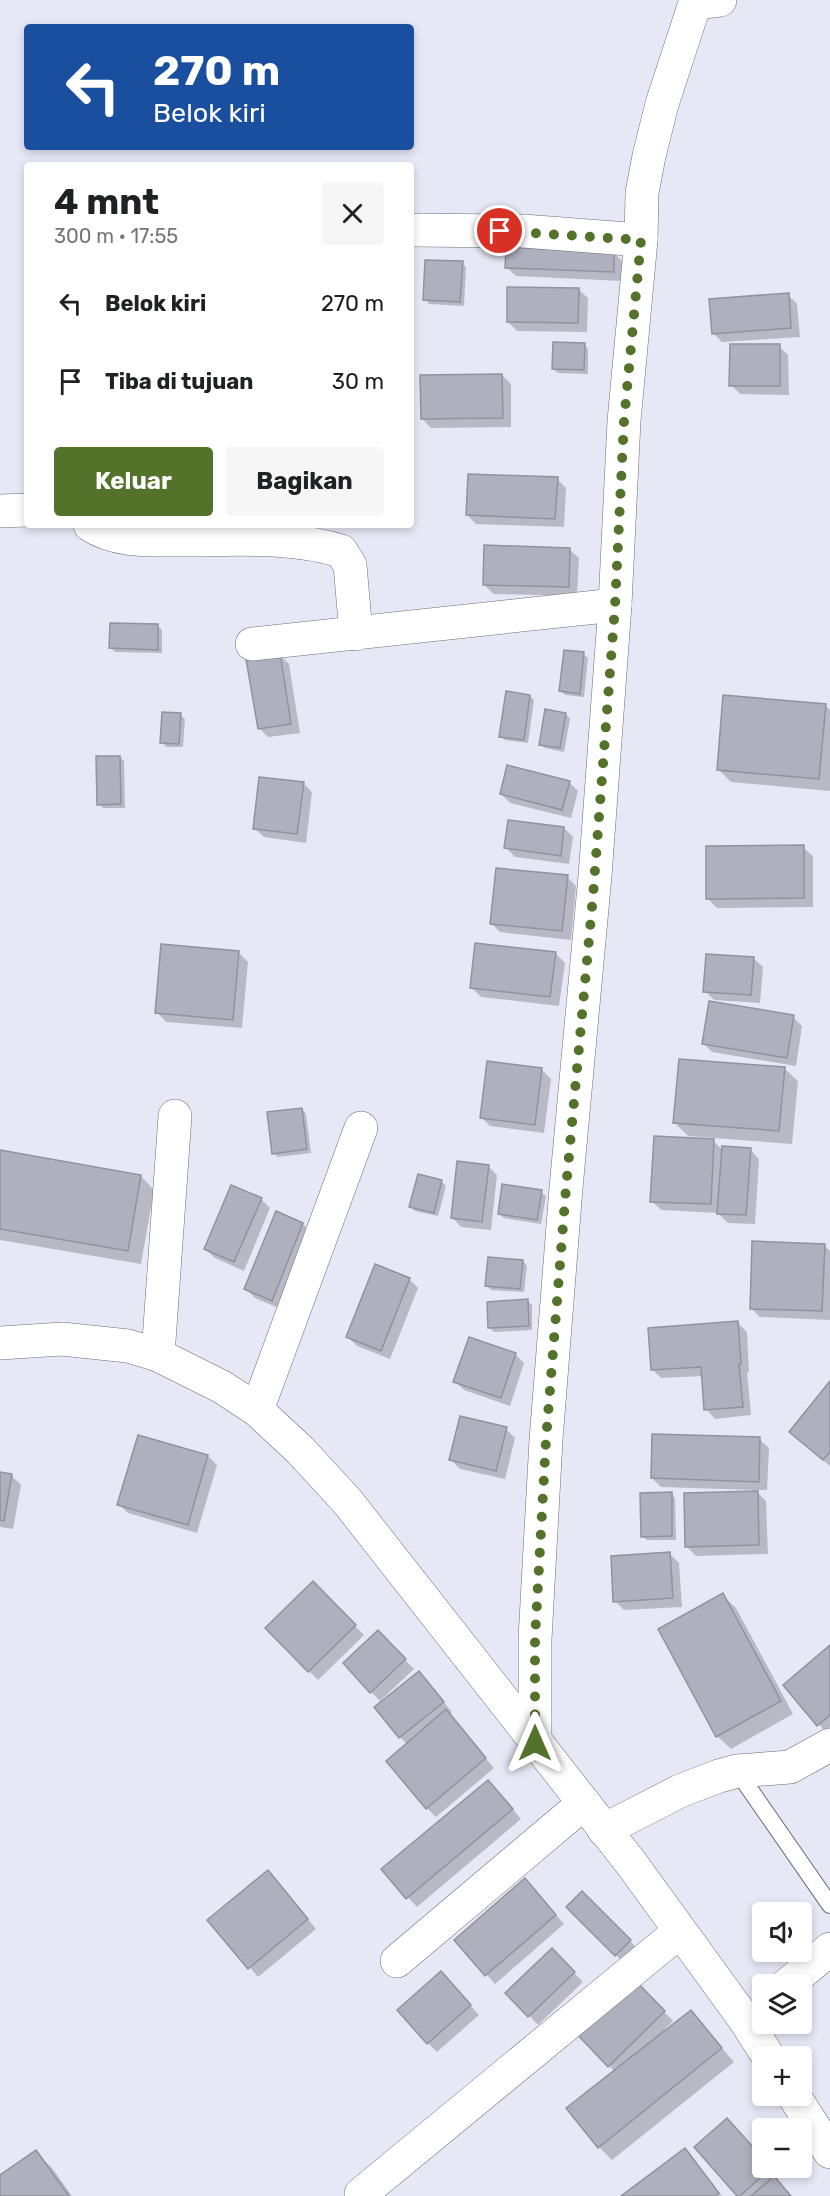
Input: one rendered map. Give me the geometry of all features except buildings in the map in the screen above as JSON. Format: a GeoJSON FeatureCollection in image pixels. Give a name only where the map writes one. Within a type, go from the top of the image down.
{"type":"FeatureCollection","features":[{"type":"Feature","properties":{"kind":"main road"},"geometry":{"type":"LineString","coordinates":[[535,1743],[535,1639],[546,1440],[566,1188],[591,930],[615,606],[624,421],[641,240],[642,193],[662,104],[704,1]]}},
{"type":"Feature","properties":{"kind":"main road"},"geometry":{"type":"LineString","coordinates":[[414,230],[523,231],[641,240]]}},
{"type":"Feature","properties":{"kind":"main road"},"geometry":{"type":"LineString","coordinates":[[0,511],[24,510]]}},
{"type":"Feature","properties":{"kind":"main road"},"geometry":{"type":"LineString","coordinates":[[94,528],[101,533],[142,540],[302,541],[341,551],[350,565],[356,634]]}},
{"type":"Feature","properties":{"kind":"main road"},"geometry":{"type":"LineString","coordinates":[[252,644],[615,606]]}},
{"type":"Feature","properties":{"kind":"main road"},"geometry":{"type":"LineString","coordinates":[[158,1355],[175,1116]]}},
{"type":"Feature","properties":{"kind":"main road"},"geometry":{"type":"LineString","coordinates":[[257,1410],[361,1128]]}},
{"type":"Feature","properties":{"kind":"main road"},"geometry":{"type":"LineString","coordinates":[[0,1343],[62,1339],[128,1346],[158,1355],[222,1387],[257,1410],[300,1450],[347,1501],[631,1863],[679,1932],[752,2012]]}},
{"type":"Feature","properties":{"kind":"main road"},"geometry":{"type":"LineString","coordinates":[[604,1830],[680,1791],[737,1771],[790,1767],[830,1745]]}},
{"type":"Feature","properties":{"kind":"main road"},"geometry":{"type":"LineString","coordinates":[[397,1961],[584,1804]]}},
{"type":"Feature","properties":{"kind":"main road"},"geometry":{"type":"LineString","coordinates":[[361,2194],[679,1932]]}},
{"type":"Feature","properties":{"kind":"main road"},"geometry":{"type":"LineString","coordinates":[[800,1974],[830,1949]]}},
{"type":"Feature","properties":{"kind":"main road"},"geometry":{"type":"LineString","coordinates":[[800,2106],[830,2152]]}},
{"type":"Feature","properties":{"kind":"lane"},"geometry":{"type":"LineString","coordinates":[[737,1771],[830,1905]]}},
{"type":"Feature","properties":{"kind":"route"},"geometry":{"type":"LineString","coordinates":[[500,231],[641,240],[624,421],[615,606],[587,973],[566,1188],[546,1440],[535,1639],[535,1743]]}}]}
